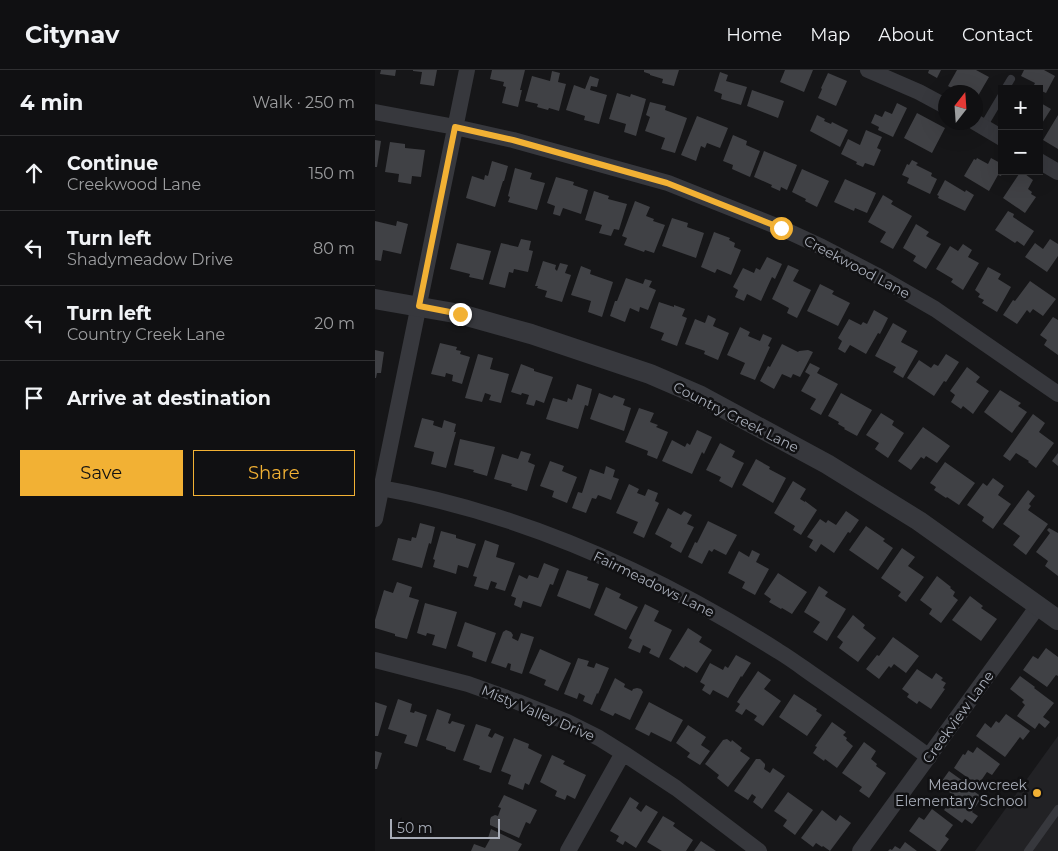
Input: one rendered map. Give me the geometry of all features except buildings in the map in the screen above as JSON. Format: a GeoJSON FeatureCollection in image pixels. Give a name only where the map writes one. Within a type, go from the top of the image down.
{"type":"FeatureCollection","features":[{"type":"Feature","properties":{"kind":"street"},"geometry":{"type":"LineString","coordinates":[[375,519],[378,488],[419,306],[467,70]]}},
{"type":"Feature","properties":{"kind":"street"},"geometry":{"type":"LineString","coordinates":[[868,70],[938,102]]}},
{"type":"Feature","properties":{"kind":"street","name":"Creekwood Lane"},"geometry":{"type":"LineString","coordinates":[[375,112],[513,140],[667,183],[781,228],[822,246],[935,309],[1058,394]]}},
{"type":"Feature","properties":{"kind":"street"},"geometry":{"type":"LineString","coordinates":[[983,127],[998,136]]}},
{"type":"Feature","properties":{"kind":"street"},"geometry":{"type":"LineString","coordinates":[[1043,163],[1058,172]]}},
{"type":"Feature","properties":{"kind":"street","name":"Country Creek Lane"},"geometry":{"type":"LineString","coordinates":[[375,299],[460,314],[531,334],[650,374],[701,396],[827,464],[919,521],[1058,620]]}},
{"type":"Feature","properties":{"kind":"street","name":"Fairmeadows Lane"},"geometry":{"type":"LineString","coordinates":[[378,488],[415,495],[490,514],[569,543],[685,596],[779,651],[929,757]]}},
{"type":"Feature","properties":{"kind":"street","name":"Creekview Lane"},"geometry":{"type":"LineString","coordinates":[[860,851],[1039,606]]}},
{"type":"Feature","properties":{"kind":"street","name":"Misty Valley Drive"},"geometry":{"type":"LineString","coordinates":[[375,660],[468,684],[567,722],[599,738],[676,788],[759,851]]}},
{"type":"Feature","properties":{"kind":"street"},"geometry":{"type":"LineString","coordinates":[[569,851],[623,753]]}},
{"type":"Feature","properties":{"kind":"lane"},"geometry":{"type":"LineString","coordinates":[[1007,85],[1011,79]]}},
{"type":"Feature","properties":{"kind":"lane"},"geometry":{"type":"LineString","coordinates":[[983,120],[998,100]]}},
{"type":"Feature","properties":{"kind":"lane"},"geometry":{"type":"LineString","coordinates":[[1028,851],[1058,810]]}},
{"type":"Feature","properties":{"kind":"shaded area","name":"Meadowcreek Elementary School"},"geometry":{"type":"Polygon","coordinates":[[[1058,736],[1058,851],[975,851],[1058,736]]]}},
{"type":"Feature","properties":{"kind":"place","name":"Meadowcreek Elementary School"},"geometry":{"type":"Point","coordinates":[1037,793]}},
{"type":"Feature","properties":{"kind":"route"},"geometry":{"type":"LineString","coordinates":[[460,314],[419,306],[455,127],[513,140],[667,183],[781,228]]}}]}
